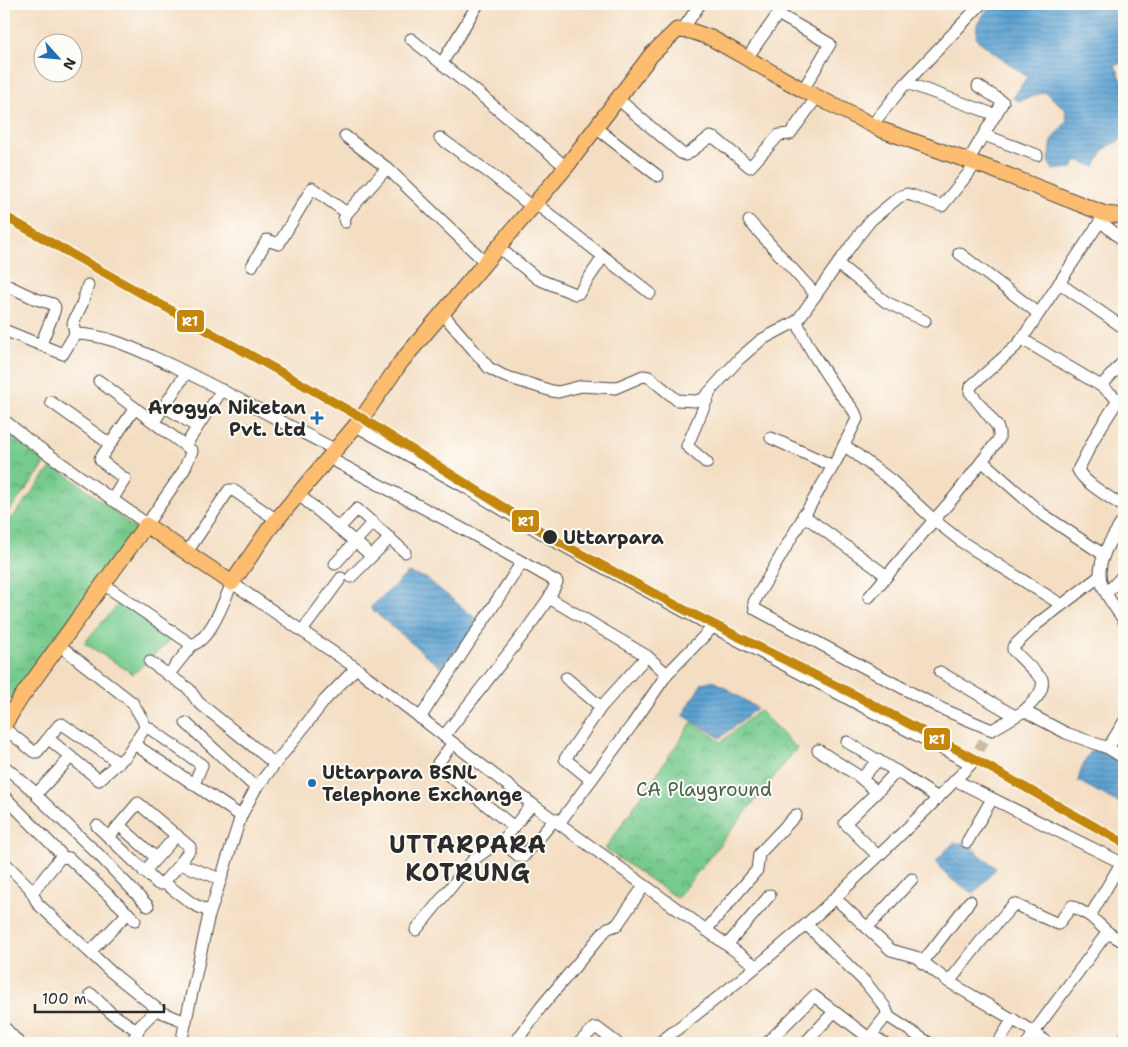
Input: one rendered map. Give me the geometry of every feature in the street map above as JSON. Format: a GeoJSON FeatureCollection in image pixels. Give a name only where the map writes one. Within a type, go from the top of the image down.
{"type":"FeatureCollection","features":[{"type":"Feature","properties":{"kind":"main road"},"geometry":{"type":"LineString","coordinates":[[5,722],[147,524],[232,584],[277,520],[356,426],[401,362],[566,167],[651,55],[677,30],[683,29],[711,38],[810,93],[882,130],[972,162],[1102,218],[1124,216]]}},
{"type":"Feature","properties":{"kind":"street"},"geometry":{"type":"LineString","coordinates":[[442,63],[478,4]]}},
{"type":"Feature","properties":{"kind":"street"},"geometry":{"type":"LineString","coordinates":[[683,29],[700,4]]}},
{"type":"Feature","properties":{"kind":"street"},"geometry":{"type":"LineString","coordinates":[[747,58],[785,4]]}},
{"type":"Feature","properties":{"kind":"street"},"geometry":{"type":"LineString","coordinates":[[872,125],[907,83],[981,4]]}},
{"type":"Feature","properties":{"kind":"street"},"geometry":{"type":"LineString","coordinates":[[618,98],[681,153],[686,155],[710,137],[716,139],[750,167],[779,135],[790,134],[810,93],[830,44],[778,14]]}},
{"type":"Feature","properties":{"kind":"street"},"geometry":{"type":"LineString","coordinates":[[411,39],[566,167]]}},
{"type":"Feature","properties":{"kind":"street"},"geometry":{"type":"LineString","coordinates":[[907,83],[996,116]]}},
{"type":"Feature","properties":{"kind":"street"},"geometry":{"type":"LineString","coordinates":[[442,313],[489,368],[504,376],[558,392],[582,386],[615,388],[643,376],[649,377],[673,398],[680,401],[699,401],[708,395],[739,359],[761,340],[798,321],[871,220],[899,197],[906,194],[942,206],[972,162],[984,135],[1003,102],[978,86]]}},
{"type":"Feature","properties":{"kind":"street"},"geometry":{"type":"LineString","coordinates":[[596,128],[658,176]]}},
{"type":"Feature","properties":{"kind":"street"},"geometry":{"type":"LineString","coordinates":[[984,135],[1037,155]]}},
{"type":"Feature","properties":{"kind":"street"},"geometry":{"type":"LineString","coordinates":[[345,136],[387,168],[486,262]]}},
{"type":"Feature","properties":{"kind":"street"},"geometry":{"type":"LineString","coordinates":[[440,138],[650,293]]}},
{"type":"Feature","properties":{"kind":"street"},"geometry":{"type":"LineString","coordinates":[[252,266],[267,240],[279,244],[312,188],[346,217],[387,168]]}},
{"type":"Feature","properties":{"kind":"street"},"geometry":{"type":"LineString","coordinates":[[869,596],[934,520],[999,439],[997,426],[970,392],[972,384],[1022,339],[1102,218],[1124,241]]}},
{"type":"Feature","properties":{"kind":"street"},"geometry":{"type":"LineString","coordinates":[[750,222],[816,295]]}},
{"type":"Feature","properties":{"kind":"street"},"geometry":{"type":"LineString","coordinates":[[498,247],[538,279],[575,294],[579,293],[603,257]]}},
{"type":"Feature","properties":{"kind":"street"},"geometry":{"type":"LineString","coordinates":[[959,253],[1038,313]]}},
{"type":"Feature","properties":{"kind":"street"},"geometry":{"type":"LineString","coordinates":[[838,264],[886,302],[901,311],[925,321]]}},
{"type":"Feature","properties":{"kind":"street"},"geometry":{"type":"LineString","coordinates":[[1059,282],[1124,328]]}},
{"type":"Feature","properties":{"kind":"street"},"geometry":{"type":"LineString","coordinates":[[4,284],[36,299],[53,304],[55,307],[41,344]]}},
{"type":"Feature","properties":{"kind":"street"},"geometry":{"type":"LineString","coordinates":[[4,330],[63,354],[75,334],[74,323],[88,285]]}},
{"type":"Feature","properties":{"kind":"street"},"geometry":{"type":"LineString","coordinates":[[798,321],[808,348],[858,419],[754,602],[755,609],[940,708],[992,730]]}},
{"type":"Feature","properties":{"kind":"street"},"geometry":{"type":"LineString","coordinates":[[75,334],[93,334],[131,347],[222,390],[557,581],[557,585],[549,598],[448,739],[438,763],[438,767],[514,827]]}},
{"type":"Feature","properties":{"kind":"street"},"geometry":{"type":"LineString","coordinates":[[1022,339],[1101,386],[1121,402],[1096,435],[1078,470],[1080,475],[1124,507]]}},
{"type":"Feature","properties":{"kind":"street"},"geometry":{"type":"LineString","coordinates":[[1101,386],[1124,361]]}},
{"type":"Feature","properties":{"kind":"street"},"geometry":{"type":"LineString","coordinates":[[154,422],[186,373]]}},
{"type":"Feature","properties":{"kind":"street"},"geometry":{"type":"LineString","coordinates":[[4,420],[27,439],[147,524],[184,470],[191,451],[99,381]]}},
{"type":"Feature","properties":{"kind":"street"},"geometry":{"type":"LineString","coordinates":[[184,446],[222,390]]}},
{"type":"Feature","properties":{"kind":"street"},"geometry":{"type":"LineString","coordinates":[[708,395],[686,446],[708,462]]}},
{"type":"Feature","properties":{"kind":"street"},"geometry":{"type":"LineString","coordinates":[[51,402],[110,444]]}},
{"type":"Feature","properties":{"kind":"street"},"geometry":{"type":"LineString","coordinates":[[164,406],[197,427]]}},
{"type":"Feature","properties":{"kind":"street"},"geometry":{"type":"LineString","coordinates":[[112,500],[125,479],[100,461],[135,408]]}},
{"type":"Feature","properties":{"kind":"street"},"geometry":{"type":"LineString","coordinates":[[356,426],[556,542],[971,764],[807,925],[732,987],[659,1043]]}},
{"type":"Feature","properties":{"kind":"street"},"geometry":{"type":"LineString","coordinates":[[771,438],[833,466]]}},
{"type":"Feature","properties":{"kind":"street"},"geometry":{"type":"LineString","coordinates":[[844,445],[892,481],[934,520],[962,542],[1062,604]]}},
{"type":"Feature","properties":{"kind":"street"},"geometry":{"type":"LineString","coordinates":[[982,461],[1041,513],[1104,554]]}},
{"type":"Feature","properties":{"kind":"street"},"geometry":{"type":"LineString","coordinates":[[187,552],[229,490],[233,490],[277,520]]}},
{"type":"Feature","properties":{"kind":"street"},"geometry":{"type":"LineString","coordinates":[[298,494],[372,556]]}},
{"type":"Feature","properties":{"kind":"street"},"geometry":{"type":"LineString","coordinates":[[339,528],[357,509],[405,552]]}},
{"type":"Feature","properties":{"kind":"street"},"geometry":{"type":"LineString","coordinates":[[803,514],[887,576]]}},
{"type":"Feature","properties":{"kind":"street"},"geometry":{"type":"LineString","coordinates":[[1124,519],[1104,554],[1100,576],[1124,621]]}},
{"type":"Feature","properties":{"kind":"street"},"geometry":{"type":"LineString","coordinates":[[335,564],[373,522]]}},
{"type":"Feature","properties":{"kind":"street"},"geometry":{"type":"LineString","coordinates":[[302,631],[346,578],[390,538]]}},
{"type":"Feature","properties":{"kind":"street"},"geometry":{"type":"LineString","coordinates":[[420,718],[522,562]]}},
{"type":"Feature","properties":{"kind":"street"},"geometry":{"type":"LineString","coordinates":[[1107,592],[1124,574]]}},
{"type":"Feature","properties":{"kind":"street"},"geometry":{"type":"LineString","coordinates":[[984,741],[992,730],[1019,713],[1041,692],[1042,679],[1013,650],[1013,647],[1037,624],[1100,576]]}},
{"type":"Feature","properties":{"kind":"street"},"geometry":{"type":"LineString","coordinates":[[103,584],[192,646]]}},
{"type":"Feature","properties":{"kind":"street"},"geometry":{"type":"LineString","coordinates":[[168,675],[192,646],[204,637],[216,618],[232,584],[356,668],[532,804],[756,966]]}},
{"type":"Feature","properties":{"kind":"street"},"geometry":{"type":"LineString","coordinates":[[549,598],[647,656],[667,674]]}},
{"type":"Feature","properties":{"kind":"street"},"geometry":{"type":"LineString","coordinates":[[502,842],[519,856],[523,857],[558,821],[591,780],[667,674],[713,627]]}},
{"type":"Feature","properties":{"kind":"street"},"geometry":{"type":"LineString","coordinates":[[47,740],[99,780],[128,753],[145,726],[142,716],[133,703],[59,645]]}},
{"type":"Feature","properties":{"kind":"street"},"geometry":{"type":"LineString","coordinates":[[591,780],[566,760],[601,707],[647,656]]}},
{"type":"Feature","properties":{"kind":"street"},"geometry":{"type":"LineString","coordinates":[[150,662],[189,689],[198,702],[275,764]]}},
{"type":"Feature","properties":{"kind":"street"},"geometry":{"type":"LineString","coordinates":[[181,1043],[210,912],[241,816],[256,788],[325,700],[356,668]]}},
{"type":"Feature","properties":{"kind":"street"},"geometry":{"type":"LineString","coordinates":[[940,672],[1019,713],[1108,748],[1124,758]]}},
{"type":"Feature","properties":{"kind":"street"},"geometry":{"type":"LineString","coordinates":[[566,678],[601,707]]}},
{"type":"Feature","properties":{"kind":"street"},"geometry":{"type":"LineString","coordinates":[[5,722],[34,752],[37,752],[59,725],[62,724],[119,763]]}},
{"type":"Feature","properties":{"kind":"street"},"geometry":{"type":"LineString","coordinates":[[1108,748],[1124,722]]}},
{"type":"Feature","properties":{"kind":"street"},"geometry":{"type":"LineString","coordinates":[[186,723],[256,788]]}},
{"type":"Feature","properties":{"kind":"street"},"geometry":{"type":"LineString","coordinates":[[145,726],[151,728],[202,765],[194,784]]}},
{"type":"Feature","properties":{"kind":"street"},"geometry":{"type":"LineString","coordinates":[[847,742],[938,798]]}},
{"type":"Feature","properties":{"kind":"street"},"geometry":{"type":"LineString","coordinates":[[134,744],[241,816]]}},
{"type":"Feature","properties":{"kind":"street"},"geometry":{"type":"LineString","coordinates":[[818,750],[862,778],[877,792]]}},
{"type":"Feature","properties":{"kind":"street"},"geometry":{"type":"LineString","coordinates":[[38,794],[70,757]]}},
{"type":"Feature","properties":{"kind":"street"},"geometry":{"type":"LineString","coordinates":[[862,778],[878,760]]}},
{"type":"Feature","properties":{"kind":"street"},"geometry":{"type":"LineString","coordinates":[[4,766],[38,794],[39,798],[100,856],[148,906]]}},
{"type":"Feature","properties":{"kind":"street"},"geometry":{"type":"LineString","coordinates":[[878,856],[845,823],[896,771]]}},
{"type":"Feature","properties":{"kind":"street"},"geometry":{"type":"LineString","coordinates":[[958,777],[992,799],[1122,861],[1090,916]]}},
{"type":"Feature","properties":{"kind":"street"},"geometry":{"type":"LineString","coordinates":[[4,796],[61,856],[70,858],[131,916],[90,952]]}},
{"type":"Feature","properties":{"kind":"street"},"geometry":{"type":"LineString","coordinates":[[967,842],[992,799]]}},
{"type":"Feature","properties":{"kind":"street"},"geometry":{"type":"LineString","coordinates":[[97,826],[158,884],[163,882],[180,864],[190,848],[138,803],[109,837]]}},
{"type":"Feature","properties":{"kind":"street"},"geometry":{"type":"LineString","coordinates":[[416,930],[473,860],[498,842],[502,842],[532,804]]}},
{"type":"Feature","properties":{"kind":"street"},"geometry":{"type":"LineString","coordinates":[[706,930],[757,870],[759,854],[796,814]]}},
{"type":"Feature","properties":{"kind":"street"},"geometry":{"type":"LineString","coordinates":[[119,825],[156,858]]}},
{"type":"Feature","properties":{"kind":"street"},"geometry":{"type":"LineString","coordinates":[[144,872],[177,835]]}},
{"type":"Feature","properties":{"kind":"street"},"geometry":{"type":"LineString","coordinates":[[32,893],[61,856]]}},
{"type":"Feature","properties":{"kind":"street"},"geometry":{"type":"LineString","coordinates":[[4,862],[29,887],[38,904],[90,952],[156,1009],[186,1022]]}},
{"type":"Feature","properties":{"kind":"street"},"geometry":{"type":"LineString","coordinates":[[180,864],[220,878]]}},
{"type":"Feature","properties":{"kind":"street"},"geometry":{"type":"LineString","coordinates":[[866,928],[912,879]]}},
{"type":"Feature","properties":{"kind":"street"},"geometry":{"type":"LineString","coordinates":[[163,882],[191,903],[210,912]]}},
{"type":"Feature","properties":{"kind":"street"},"geometry":{"type":"LineString","coordinates":[[515,1043],[541,1007],[604,932],[608,928],[617,925],[644,886]]}},
{"type":"Feature","properties":{"kind":"street"},"geometry":{"type":"LineString","coordinates":[[727,944],[770,895]]}},
{"type":"Feature","properties":{"kind":"street"},"geometry":{"type":"LineString","coordinates":[[836,898],[891,950],[915,957],[949,982],[1034,1032],[1047,1043]]}},
{"type":"Feature","properties":{"kind":"street"},"geometry":{"type":"LineString","coordinates":[[922,962],[970,901]]}},
{"type":"Feature","properties":{"kind":"street"},"geometry":{"type":"LineString","coordinates":[[949,982],[981,941],[1014,904],[1018,904],[1058,924],[1072,906],[1090,916],[1110,934],[1124,942]]}},
{"type":"Feature","properties":{"kind":"street"},"geometry":{"type":"LineString","coordinates":[[807,925],[866,983],[885,1007],[889,1017],[929,1043]]}},
{"type":"Feature","properties":{"kind":"street"},"geometry":{"type":"LineString","coordinates":[[1028,1043],[1034,1032],[1104,937],[1110,934]]}},
{"type":"Feature","properties":{"kind":"street"},"geometry":{"type":"LineString","coordinates":[[91,994],[115,1016],[138,1030]]}},
{"type":"Feature","properties":{"kind":"street"},"geometry":{"type":"LineString","coordinates":[[767,1043],[814,996],[868,1039],[884,1043]]}},
{"type":"Feature","properties":{"kind":"street"},"geometry":{"type":"LineString","coordinates":[[129,1043],[156,1009]]}},
{"type":"Feature","properties":{"kind":"street"},"geometry":{"type":"LineString","coordinates":[[805,1043],[834,1012]]}},
{"type":"Feature","properties":{"kind":"street"},"geometry":{"type":"LineString","coordinates":[[868,1039],[886,1016],[889,1017]]}},
{"type":"Feature","properties":{"kind":"street"},"geometry":{"type":"LineString","coordinates":[[998,1043],[1012,1019]]}},
{"type":"Feature","properties":{"kind":"street"},"geometry":{"type":"LineString","coordinates":[[4,1027],[19,1043]]}},
{"type":"Feature","properties":{"kind":"street"},"geometry":{"type":"LineString","coordinates":[[579,1043],[594,1028],[597,1028],[617,1043]]}},
{"type":"Feature","properties":{"kind":"street"},"geometry":{"type":"LineString","coordinates":[[1121,1043],[1124,1038]]}},
{"type":"Feature","properties":{"kind":"green space"},"geometry":{"type":"Polygon","coordinates":[[[4,431],[46,463],[10,510],[4,508],[4,431]]]}},
{"type":"Feature","properties":{"kind":"green space"},"geometry":{"type":"Polygon","coordinates":[[[53,465],[81,485],[136,530],[12,698],[4,692],[4,515],[12,518],[53,465]]]}},
{"type":"Feature","properties":{"kind":"green space"},"geometry":{"type":"Polygon","coordinates":[[[121,601],[176,635],[133,674],[84,643],[121,601]]]}},
{"type":"Feature","properties":{"kind":"green space","name":"CA Playground"},"geometry":{"type":"Polygon","coordinates":[[[759,710],[797,748],[677,898],[605,849],[692,722],[721,742],[759,710]]]}},
{"type":"Feature","properties":{"kind":"water"},"geometry":{"type":"Polygon","coordinates":[[[991,4],[1124,4],[1124,54],[1122,63],[1115,65],[1124,85],[1124,138],[1104,149],[1095,167],[1078,160],[1072,168],[1053,170],[1049,163],[1052,139],[1067,121],[1065,109],[1045,92],[1019,101],[1013,98],[1027,77],[976,39],[977,24],[991,4]]]}},
{"type":"Feature","properties":{"kind":"water"},"geometry":{"type":"Polygon","coordinates":[[[408,573],[426,578],[480,622],[441,668],[370,608],[408,573]]]}},
{"type":"Feature","properties":{"kind":"water"},"geometry":{"type":"Polygon","coordinates":[[[713,680],[757,708],[720,738],[683,715],[702,683],[713,680]]]}},
{"type":"Feature","properties":{"kind":"water"},"geometry":{"type":"Polygon","coordinates":[[[1095,748],[1124,764],[1124,806],[1078,781],[1086,759],[1095,748]]]}},
{"type":"Feature","properties":{"kind":"water"},"geometry":{"type":"Polygon","coordinates":[[[953,843],[966,843],[996,868],[975,893],[963,888],[953,880],[936,861],[953,843]]]}},
{"type":"Feature","properties":{"kind":"tunnel"},"geometry":{"type":"LineString","coordinates":[[971,764],[984,741]]}},
{"type":"Feature","properties":{"kind":"transit line","name":"R1"},"geometry":{"type":"LineString","coordinates":[[4,216],[362,418],[557,541],[683,609],[853,694],[971,757],[1124,843]]}},
{"type":"Feature","properties":{"kind":"place","name":"Arogya Niketan Pvt. Ltd"},"geometry":{"type":"Point","coordinates":[317,418]}},
{"type":"Feature","properties":{"kind":"place","name":"Uttarpara"},"geometry":{"type":"Point","coordinates":[550,537]}},
{"type":"Feature","properties":{"kind":"place","name":"Uttarpara BSNL Telephone Exchange"},"geometry":{"type":"Point","coordinates":[312,783]}},
{"type":"Feature","properties":{"kind":"district","name":"UTTARPARA KOTRUNG"},"geometry":{"type":"Point","coordinates":[468,859]}}]}
